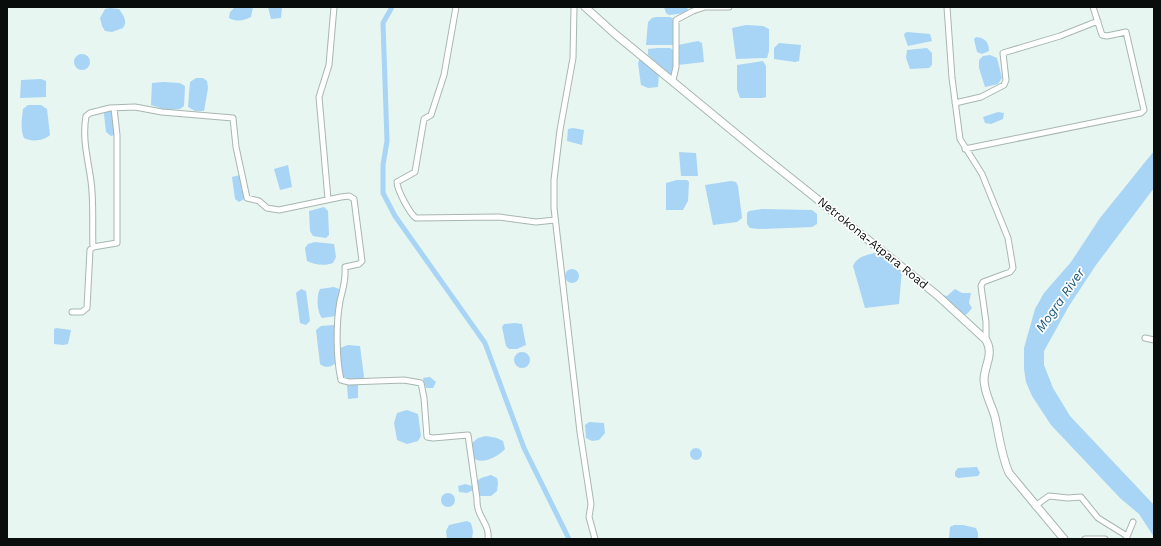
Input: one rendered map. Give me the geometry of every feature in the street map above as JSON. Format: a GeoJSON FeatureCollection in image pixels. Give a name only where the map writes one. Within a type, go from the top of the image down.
{"type":"FeatureCollection","features":[{"type":"Feature","properties":{"kind":"street"},"geometry":{"type":"LineString","coordinates":[[328,199],[319,97],[329,64],[334,7]]}},
{"type":"Feature","properties":{"kind":"street"},"geometry":{"type":"LineString","coordinates":[[456,7],[444,75],[431,115],[424,119],[415,172],[398,182],[402,198],[413,216],[416,218],[499,217],[536,222],[555,220]]}},
{"type":"Feature","properties":{"kind":"street"},"geometry":{"type":"LineString","coordinates":[[574,7],[573,63],[565,95],[554,180],[555,220],[580,432],[591,504],[589,517],[595,539]]}},
{"type":"Feature","properties":{"kind":"street","name":"Netrokona-Atpara Road"},"geometry":{"type":"LineString","coordinates":[[585,7],[615,34],[673,80],[757,151],[931,290],[986,340]]}},
{"type":"Feature","properties":{"kind":"street"},"geometry":{"type":"LineString","coordinates":[[673,80],[676,67],[676,20],[693,11],[705,7],[729,7]]}},
{"type":"Feature","properties":{"kind":"street"},"geometry":{"type":"LineString","coordinates":[[947,7],[955,103],[960,139],[982,174],[1008,238],[1013,268],[1010,272],[990,278],[982,284],[986,322],[986,340],[989,345],[990,354],[984,376],[984,385],[994,415],[1005,465],[1009,473],[1064,539]]}},
{"type":"Feature","properties":{"kind":"street"},"geometry":{"type":"LineString","coordinates":[[965,149],[1141,113],[1144,107],[1126,32],[1103,35],[1093,7]]}},
{"type":"Feature","properties":{"kind":"street"},"geometry":{"type":"LineString","coordinates":[[955,103],[981,97],[1004,85],[1006,80],[1003,53],[1060,36],[1098,21]]}},
{"type":"Feature","properties":{"kind":"street"},"geometry":{"type":"LineString","coordinates":[[93,247],[115,244],[117,241],[117,135],[114,108]]}},
{"type":"Feature","properties":{"kind":"street"},"geometry":{"type":"LineString","coordinates":[[72,312],[82,312],[87,308],[90,250],[93,247],[91,182],[84,141],[84,125],[86,116],[90,113],[114,108],[143,108],[162,112],[233,118],[239,162],[249,200],[259,201],[267,208],[279,210],[328,199],[349,196],[354,199],[362,261],[360,264],[345,267],[346,278],[340,301],[338,322],[338,355],[341,380],[349,382],[404,380],[421,383],[424,398],[427,437],[432,438],[468,435],[477,499],[476,508],[489,531],[488,539]]}},
{"type":"Feature","properties":{"kind":"street"},"geometry":{"type":"LineString","coordinates":[[1145,338],[1154,340]]}},
{"type":"Feature","properties":{"kind":"street"},"geometry":{"type":"LineString","coordinates":[[1035,506],[1049,496],[1068,498],[1081,497],[1098,518],[1127,537],[1133,522]]}},
{"type":"Feature","properties":{"kind":"street"},"geometry":{"type":"LineString","coordinates":[[1085,539],[1105,539]]}},
{"type":"Feature","properties":{"kind":"water"},"geometry":{"type":"Polygon","coordinates":[[[235,7],[253,7],[251,17],[240,20],[229,18],[230,12],[235,7]]]}},
{"type":"Feature","properties":{"kind":"water"},"geometry":{"type":"Polygon","coordinates":[[[268,7],[282,7],[281,18],[271,19],[268,7]]]}},
{"type":"Feature","properties":{"kind":"water"},"geometry":{"type":"Polygon","coordinates":[[[664,7],[687,7],[688,10],[686,13],[669,15],[666,13],[664,7]]]}},
{"type":"Feature","properties":{"kind":"water"},"geometry":{"type":"Polygon","coordinates":[[[105,9],[119,9],[125,20],[123,28],[112,32],[105,31],[100,18],[105,9]]]}},
{"type":"Feature","properties":{"kind":"water"},"geometry":{"type":"Polygon","coordinates":[[[670,17],[674,19],[674,44],[646,45],[648,22],[652,18],[670,17]]]}},
{"type":"Feature","properties":{"kind":"water"},"geometry":{"type":"Polygon","coordinates":[[[746,25],[763,26],[769,29],[769,51],[767,58],[736,59],[732,28],[746,25]]]}},
{"type":"Feature","properties":{"kind":"water"},"geometry":{"type":"Polygon","coordinates":[[[907,32],[930,34],[932,41],[908,46],[904,35],[907,32]]]}},
{"type":"Feature","properties":{"kind":"water"},"geometry":{"type":"Polygon","coordinates":[[[976,37],[982,38],[986,41],[989,51],[982,54],[977,52],[974,39],[976,37]]]}},
{"type":"Feature","properties":{"kind":"water"},"geometry":{"type":"Polygon","coordinates":[[[698,41],[702,43],[704,62],[678,65],[678,45],[698,41]]]}},
{"type":"Feature","properties":{"kind":"water"},"geometry":{"type":"Polygon","coordinates":[[[779,43],[801,45],[799,61],[795,62],[774,59],[774,48],[779,43]]]}},
{"type":"Feature","properties":{"kind":"water"},"geometry":{"type":"Polygon","coordinates":[[[670,48],[673,50],[675,63],[672,75],[648,55],[648,49],[670,48]]]}},
{"type":"Feature","properties":{"kind":"water"},"geometry":{"type":"Polygon","coordinates":[[[927,48],[932,53],[932,65],[929,68],[910,69],[906,58],[907,50],[927,48]]]}},
{"type":"Feature","properties":{"kind":"water"},"geometry":{"type":"Polygon","coordinates":[[[79,54],[85,54],[90,59],[88,68],[85,70],[79,70],[74,65],[74,59],[79,54]]]}},
{"type":"Feature","properties":{"kind":"water"},"geometry":{"type":"Polygon","coordinates":[[[990,55],[997,58],[1002,78],[998,84],[985,87],[979,68],[979,60],[983,56],[990,55]]]}},
{"type":"Feature","properties":{"kind":"water"},"geometry":{"type":"Polygon","coordinates":[[[640,58],[659,74],[658,87],[648,88],[641,85],[638,63],[640,58]]]}},
{"type":"Feature","properties":{"kind":"water"},"geometry":{"type":"Polygon","coordinates":[[[763,61],[766,66],[766,97],[740,98],[737,90],[737,65],[763,61]]]}},
{"type":"Feature","properties":{"kind":"water"},"geometry":{"type":"Polygon","coordinates":[[[196,78],[203,78],[207,81],[208,88],[204,111],[195,111],[188,107],[190,82],[196,78]]]}},
{"type":"Feature","properties":{"kind":"water"},"geometry":{"type":"Polygon","coordinates":[[[41,79],[46,81],[46,97],[20,98],[21,80],[41,79]]]}},
{"type":"Feature","properties":{"kind":"water"},"geometry":{"type":"Polygon","coordinates":[[[152,83],[180,83],[185,86],[184,106],[180,109],[166,110],[151,105],[152,83]]]}},
{"type":"Feature","properties":{"kind":"water"},"geometry":{"type":"Polygon","coordinates":[[[28,105],[41,105],[47,109],[50,135],[44,139],[30,140],[24,138],[22,127],[23,109],[28,105]]]}},
{"type":"Feature","properties":{"kind":"water"},"geometry":{"type":"Polygon","coordinates":[[[113,110],[115,132],[114,135],[111,136],[106,132],[104,114],[105,111],[113,110]]]}},
{"type":"Feature","properties":{"kind":"water"},"geometry":{"type":"Polygon","coordinates":[[[998,112],[1004,113],[1003,119],[991,124],[985,123],[983,117],[998,112]]]}},
{"type":"Feature","properties":{"kind":"water"},"geometry":{"type":"Polygon","coordinates":[[[573,128],[584,130],[582,145],[567,141],[568,129],[573,128]]]}},
{"type":"Feature","properties":{"kind":"water","name":"Mogra River"},"geometry":{"type":"Polygon","coordinates":[[[1154,151],[1154,188],[1096,265],[1069,306],[1044,351],[1044,365],[1053,388],[1070,416],[1154,505],[1154,537],[1139,514],[1120,498],[1051,425],[1032,396],[1026,382],[1024,369],[1024,348],[1035,309],[1044,293],[1071,262],[1100,218],[1154,151]]]}},
{"type":"Feature","properties":{"kind":"water"},"geometry":{"type":"Polygon","coordinates":[[[679,152],[696,153],[698,176],[681,176],[679,152]]]}},
{"type":"Feature","properties":{"kind":"water"},"geometry":{"type":"Polygon","coordinates":[[[288,165],[292,187],[280,190],[274,169],[288,165]]]}},
{"type":"Feature","properties":{"kind":"water"},"geometry":{"type":"Polygon","coordinates":[[[240,175],[246,198],[239,202],[235,199],[232,177],[240,175]]]}},
{"type":"Feature","properties":{"kind":"water"},"geometry":{"type":"Polygon","coordinates":[[[677,180],[687,180],[689,182],[688,201],[683,210],[666,210],[666,183],[677,180]]]}},
{"type":"Feature","properties":{"kind":"water"},"geometry":{"type":"Polygon","coordinates":[[[731,181],[736,182],[738,186],[742,218],[737,222],[713,225],[705,185],[731,181]]]}},
{"type":"Feature","properties":{"kind":"water"},"geometry":{"type":"Polygon","coordinates":[[[324,207],[328,211],[329,235],[326,238],[313,236],[310,231],[309,211],[324,207]]]}},
{"type":"Feature","properties":{"kind":"water"},"geometry":{"type":"Polygon","coordinates":[[[762,209],[812,210],[817,214],[817,224],[812,227],[750,228],[747,224],[747,213],[749,211],[762,209]]]}},
{"type":"Feature","properties":{"kind":"water"},"geometry":{"type":"Polygon","coordinates":[[[315,242],[334,244],[336,257],[333,263],[320,265],[307,261],[305,248],[308,244],[315,242]]]}},
{"type":"Feature","properties":{"kind":"water"},"geometry":{"type":"Polygon","coordinates":[[[881,252],[902,269],[899,304],[865,308],[853,266],[861,257],[881,252]]]}},
{"type":"Feature","properties":{"kind":"water"},"geometry":{"type":"Polygon","coordinates":[[[572,269],[577,271],[579,276],[577,281],[572,283],[567,281],[565,276],[567,271],[572,269]]]}},
{"type":"Feature","properties":{"kind":"water"},"geometry":{"type":"Polygon","coordinates":[[[334,287],[339,289],[341,293],[336,316],[322,318],[318,308],[320,289],[334,287]]]}},
{"type":"Feature","properties":{"kind":"water"},"geometry":{"type":"Polygon","coordinates":[[[301,289],[306,291],[310,321],[306,325],[300,323],[296,293],[301,289]]]}},
{"type":"Feature","properties":{"kind":"water"},"geometry":{"type":"Polygon","coordinates":[[[955,289],[962,293],[971,293],[969,303],[972,308],[965,315],[942,295],[947,296],[955,289]]]}},
{"type":"Feature","properties":{"kind":"water"},"geometry":{"type":"Polygon","coordinates":[[[504,324],[522,324],[526,345],[517,349],[509,349],[506,346],[502,327],[504,324]]]}},
{"type":"Feature","properties":{"kind":"water"},"geometry":{"type":"Polygon","coordinates":[[[334,325],[337,361],[331,366],[327,367],[320,364],[316,330],[321,326],[334,325]]]}},
{"type":"Feature","properties":{"kind":"water"},"geometry":{"type":"Polygon","coordinates":[[[54,329],[71,330],[68,344],[54,344],[54,329]]]}},
{"type":"Feature","properties":{"kind":"water"},"geometry":{"type":"Polygon","coordinates":[[[348,345],[360,346],[364,377],[362,380],[342,380],[340,348],[348,345]]]}},
{"type":"Feature","properties":{"kind":"water"},"geometry":{"type":"Polygon","coordinates":[[[522,352],[529,357],[530,360],[525,367],[522,368],[515,363],[514,360],[519,353],[522,352]]]}},
{"type":"Feature","properties":{"kind":"water"},"geometry":{"type":"Polygon","coordinates":[[[430,377],[436,382],[433,388],[426,388],[423,378],[430,377]]]}},
{"type":"Feature","properties":{"kind":"water"},"geometry":{"type":"Polygon","coordinates":[[[347,384],[358,384],[358,398],[348,399],[347,384]]]}},
{"type":"Feature","properties":{"kind":"water"},"geometry":{"type":"Polygon","coordinates":[[[407,410],[418,414],[421,436],[418,441],[407,444],[397,440],[394,423],[397,413],[407,410]]]}},
{"type":"Feature","properties":{"kind":"water"},"geometry":{"type":"Polygon","coordinates":[[[589,422],[604,423],[605,433],[599,440],[592,441],[586,438],[585,425],[589,422]]]}},
{"type":"Feature","properties":{"kind":"water"},"geometry":{"type":"Polygon","coordinates":[[[486,436],[503,441],[505,449],[490,459],[481,461],[477,460],[473,458],[471,444],[478,438],[486,436]]]}},
{"type":"Feature","properties":{"kind":"water"},"geometry":{"type":"Polygon","coordinates":[[[694,448],[698,448],[702,454],[698,460],[694,460],[690,456],[690,452],[694,448]]]}},
{"type":"Feature","properties":{"kind":"water"},"geometry":{"type":"Polygon","coordinates":[[[977,467],[980,473],[978,476],[958,478],[955,476],[955,472],[958,468],[977,467]]]}},
{"type":"Feature","properties":{"kind":"water"},"geometry":{"type":"Polygon","coordinates":[[[491,475],[497,478],[497,491],[491,496],[479,496],[477,481],[491,475]]]}},
{"type":"Feature","properties":{"kind":"water"},"geometry":{"type":"Polygon","coordinates":[[[465,484],[472,486],[473,490],[467,493],[459,492],[458,486],[465,484]]]}},
{"type":"Feature","properties":{"kind":"water"},"geometry":{"type":"Polygon","coordinates":[[[445,493],[451,493],[455,497],[455,503],[451,507],[445,507],[441,503],[441,497],[445,493]]]}},
{"type":"Feature","properties":{"kind":"water"},"geometry":{"type":"Polygon","coordinates":[[[467,521],[471,523],[473,531],[472,539],[447,539],[446,531],[449,525],[467,521]]]}},
{"type":"Feature","properties":{"kind":"water"},"geometry":{"type":"Polygon","coordinates":[[[954,525],[963,525],[976,528],[978,539],[949,539],[950,527],[954,525]]]}},
{"type":"Feature","properties":{"kind":"waterway"},"geometry":{"type":"LineString","coordinates":[[392,7],[383,23],[387,141],[383,165],[383,193],[395,216],[485,343],[524,448],[569,539]]}}]}
